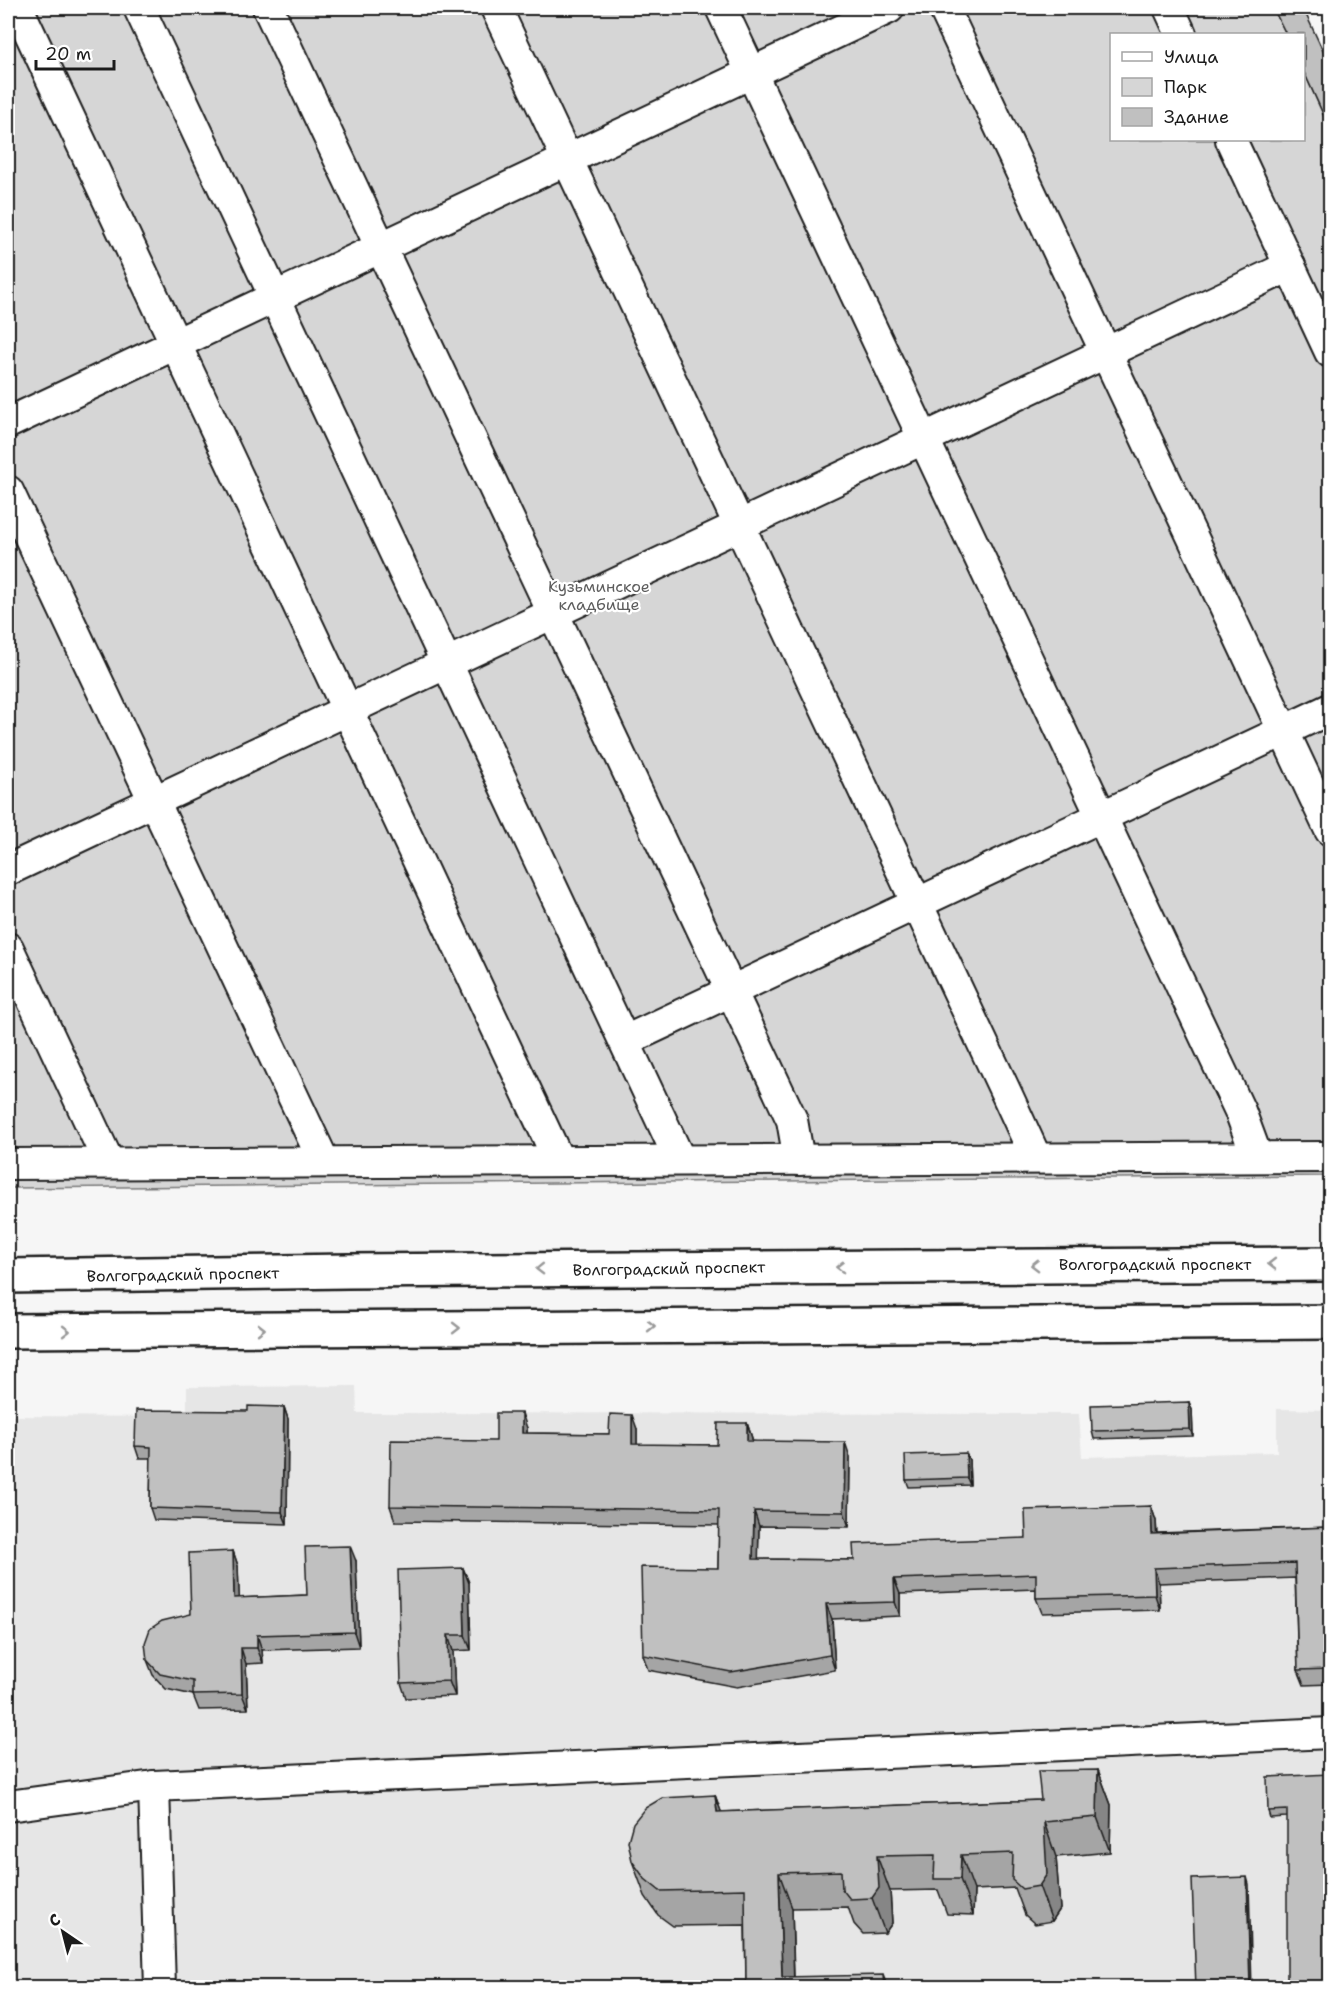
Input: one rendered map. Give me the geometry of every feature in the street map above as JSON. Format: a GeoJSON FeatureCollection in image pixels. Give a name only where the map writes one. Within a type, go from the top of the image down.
{"type":"FeatureCollection","features":[{"type":"Feature","properties":{"kind":"main road","name":"Волгоградский проспект"},"geometry":{"type":"LineString","coordinates":[[8,1276],[1330,1264]]}},
{"type":"Feature","properties":{"kind":"main road"},"geometry":{"type":"LineString","coordinates":[[8,1331],[1330,1322]]}},
{"type":"Feature","properties":{"kind":"lane"},"geometry":{"type":"LineString","coordinates":[[18,8],[560,1161]]}},
{"type":"Feature","properties":{"kind":"lane"},"geometry":{"type":"LineString","coordinates":[[139,8],[680,1160]]}},
{"type":"Feature","properties":{"kind":"lane"},"geometry":{"type":"LineString","coordinates":[[268,8],[792,1120],[799,1160]]}},
{"type":"Feature","properties":{"kind":"lane"},"geometry":{"type":"LineString","coordinates":[[496,8],[1036,1158]]}},
{"type":"Feature","properties":{"kind":"lane"},"geometry":{"type":"LineString","coordinates":[[721,8],[1240,1111],[1257,1157]]}},
{"type":"Feature","properties":{"kind":"lane"},"geometry":{"type":"LineString","coordinates":[[8,423],[889,8]]}},
{"type":"Feature","properties":{"kind":"lane"},"geometry":{"type":"LineString","coordinates":[[944,8],[1330,830]]}},
{"type":"Feature","properties":{"kind":"lane"},"geometry":{"type":"LineString","coordinates":[[1169,8],[1181,33]]}},
{"type":"Feature","properties":{"kind":"lane"},"geometry":{"type":"LineString","coordinates":[[1231,141],[1330,352]]}},
{"type":"Feature","properties":{"kind":"lane"},"geometry":{"type":"LineString","coordinates":[[8,870],[1290,266]]}},
{"type":"Feature","properties":{"kind":"lane"},"geometry":{"type":"LineString","coordinates":[[8,491],[324,1162]]}},
{"type":"Feature","properties":{"kind":"lane"},"geometry":{"type":"LineString","coordinates":[[625,1041],[1330,709]]}},
{"type":"Feature","properties":{"kind":"lane"},"geometry":{"type":"LineString","coordinates":[[8,948],[109,1163]]}},
{"type":"Feature","properties":{"kind":"lane"},"geometry":{"type":"LineString","coordinates":[[8,1164],[1330,1157]]}},
{"type":"Feature","properties":{"kind":"lane"},"geometry":{"type":"LineString","coordinates":[[8,1806],[154,1786],[1330,1733]]}},
{"type":"Feature","properties":{"kind":"lane"},"geometry":{"type":"LineString","coordinates":[[154,1786],[160,1988]]}},
{"type":"Feature","properties":{"kind":"shaded area"},"geometry":{"type":"Polygon","coordinates":[[[356,1386],[357,1413],[1079,1414],[1082,1457],[1277,1452],[1277,1409],[1330,1410],[1330,1987],[8,1988],[8,1416],[187,1417],[187,1387],[356,1386]]]}},
{"type":"Feature","properties":{"kind":"green space","name":"Кузьминское кладбище"},"geometry":{"type":"Polygon","coordinates":[[[8,8],[1273,8],[1286,33],[1110,33],[1110,141],[1305,141],[1305,74],[1330,130],[1330,1176],[8,1188],[8,8]]]}},
{"type":"Feature","properties":{"kind":"building"},"geometry":{"type":"Polygon","coordinates":[[[1273,8],[1303,8],[1330,66],[1330,129],[1305,74],[1305,33],[1286,33],[1273,8]]]}},
{"type":"Feature","properties":{"kind":"building"},"geometry":{"type":"Polygon","coordinates":[[[1189,1402],[1190,1429],[1092,1431],[1091,1405],[1189,1402]]]}},
{"type":"Feature","properties":{"kind":"building"},"geometry":{"type":"Polygon","coordinates":[[[248,1406],[284,1407],[282,1512],[150,1508],[151,1447],[135,1446],[136,1410],[248,1411],[248,1406]]]}},
{"type":"Feature","properties":{"kind":"building"},"geometry":{"type":"Polygon","coordinates":[[[496,1413],[522,1413],[522,1433],[609,1434],[610,1414],[632,1415],[632,1444],[717,1445],[718,1423],[747,1423],[747,1441],[845,1442],[844,1512],[754,1511],[753,1559],[854,1560],[853,1544],[1026,1538],[1025,1510],[1151,1506],[1152,1534],[1330,1527],[1330,1669],[1298,1670],[1295,1563],[1154,1568],[1155,1595],[1036,1598],[1036,1574],[894,1579],[895,1602],[826,1604],[830,1655],[731,1672],[643,1655],[641,1567],[718,1568],[719,1510],[390,1506],[391,1440],[496,1441],[496,1413]]]}},
{"type":"Feature","properties":{"kind":"building"},"geometry":{"type":"Polygon","coordinates":[[[966,1453],[967,1478],[906,1480],[905,1455],[966,1453]]]}},
{"type":"Feature","properties":{"kind":"building"},"geometry":{"type":"Polygon","coordinates":[[[350,1546],[354,1632],[257,1635],[257,1648],[241,1648],[242,1694],[193,1695],[193,1681],[160,1674],[147,1660],[145,1643],[150,1629],[162,1621],[191,1614],[189,1553],[233,1551],[234,1598],[307,1595],[305,1547],[350,1546]]]}},
{"type":"Feature","properties":{"kind":"building"},"geometry":{"type":"Polygon","coordinates":[[[463,1568],[465,1635],[448,1635],[449,1681],[401,1683],[398,1570],[463,1568]]]}},
{"type":"Feature","properties":{"kind":"building"},"geometry":{"type":"Polygon","coordinates":[[[1098,1770],[1097,1817],[1044,1822],[1047,1874],[1039,1886],[1022,1889],[1012,1880],[1013,1853],[961,1855],[960,1879],[934,1879],[935,1855],[877,1856],[879,1888],[872,1898],[850,1899],[842,1889],[841,1871],[779,1873],[782,1977],[883,1975],[884,1988],[641,1988],[640,1983],[746,1981],[745,1889],[660,1891],[645,1879],[632,1861],[628,1841],[633,1823],[645,1808],[662,1798],[715,1795],[717,1812],[1041,1800],[1038,1771],[1098,1770]]]}},
{"type":"Feature","properties":{"kind":"building"},"geometry":{"type":"Polygon","coordinates":[[[1330,1774],[1330,1988],[1287,1988],[1287,1810],[1268,1811],[1267,1777],[1330,1774]]]}},
{"type":"Feature","properties":{"kind":"building"},"geometry":{"type":"Polygon","coordinates":[[[1247,1877],[1250,1988],[1196,1988],[1192,1879],[1247,1877]]]}}]}
